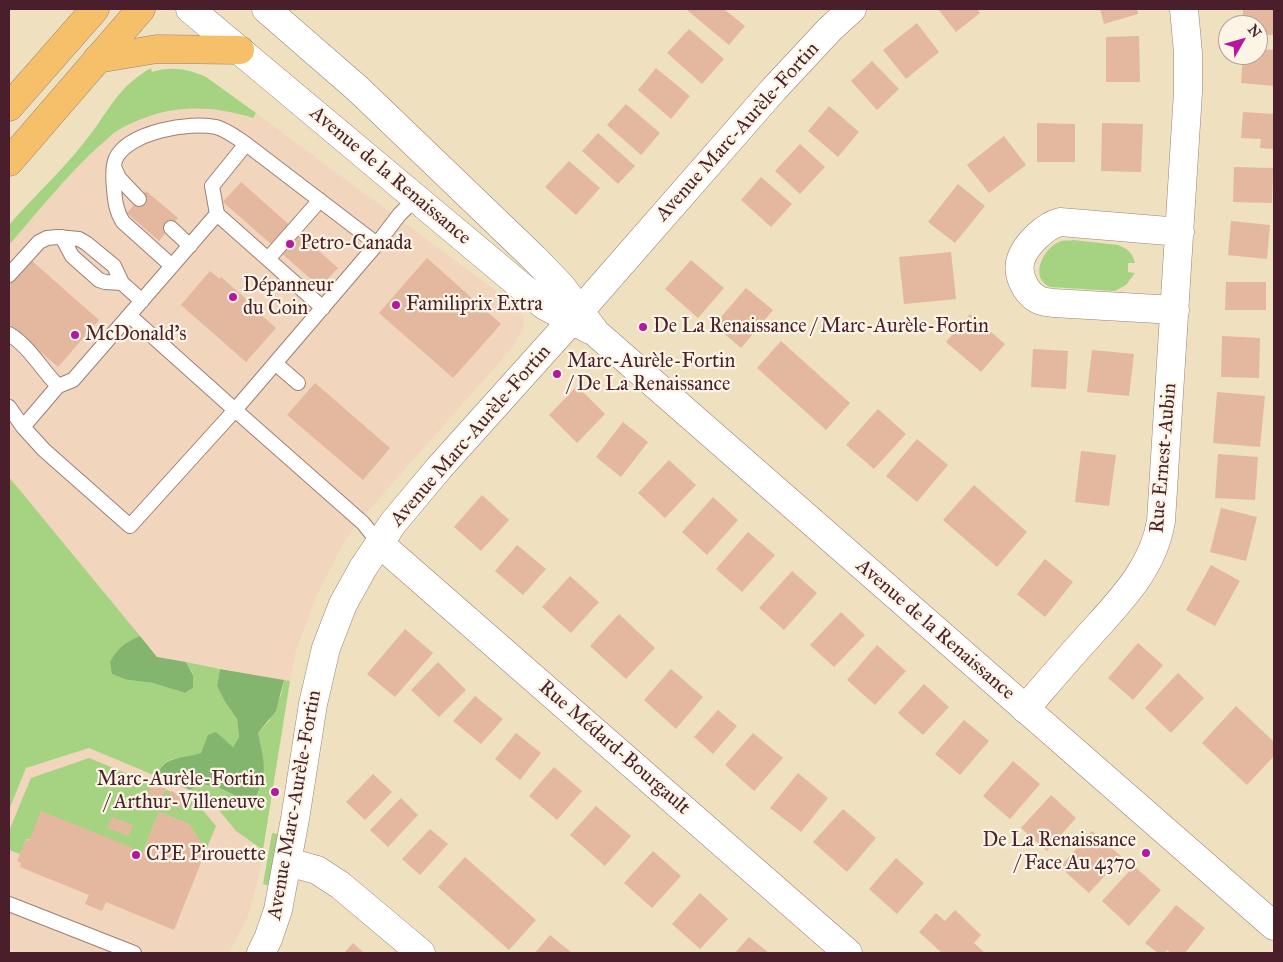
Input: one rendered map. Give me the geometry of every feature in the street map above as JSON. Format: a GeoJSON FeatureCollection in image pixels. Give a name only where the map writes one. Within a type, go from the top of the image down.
{"type":"FeatureCollection","features":[{"type":"Feature","properties":{"kind":"highway"},"geometry":{"type":"LineString","coordinates":[[9,107],[71,21],[95,9]]}},
{"type":"Feature","properties":{"kind":"highway"},"geometry":{"type":"LineString","coordinates":[[9,162],[142,9]]}},
{"type":"Feature","properties":{"kind":"highway"},"geometry":{"type":"LineString","coordinates":[[97,59],[157,50],[240,50]]}},
{"type":"Feature","properties":{"kind":"street","name":"Avenue de la Renaissance"},"geometry":{"type":"LineString","coordinates":[[190,9],[545,306],[576,316],[1274,926]]}},
{"type":"Feature","properties":{"kind":"street","name":"Avenue de la Renaissance"},"geometry":{"type":"LineString","coordinates":[[266,9],[358,89],[527,251],[562,287],[576,316]]}},
{"type":"Feature","properties":{"kind":"street","name":"Avenue Marc-Aurèle-Fortin"},"geometry":{"type":"LineString","coordinates":[[261,953],[278,910],[288,862],[313,704],[326,648],[343,604],[379,543],[440,468],[779,84],[830,29],[852,9]]}},
{"type":"Feature","properties":{"kind":"street","name":"Rue Ernest-Aubin"},"geometry":{"type":"LineString","coordinates":[[1025,709],[1128,591],[1142,573],[1155,548],[1161,521],[1180,232],[1188,72],[1184,9]]}},
{"type":"Feature","properties":{"kind":"street"},"geometry":{"type":"LineString","coordinates":[[1175,310],[1045,302],[1039,300],[1028,290],[1021,275],[1020,260],[1029,246],[1047,228],[1060,222],[1180,232]]}},
{"type":"Feature","properties":{"kind":"street","name":"Rue Médard-Bourgault"},"geometry":{"type":"LineString","coordinates":[[379,543],[848,953]]}},
{"type":"Feature","properties":{"kind":"street"},"geometry":{"type":"LineString","coordinates":[[288,862],[317,870],[340,885],[421,953]]}},
{"type":"Feature","properties":{"kind":"lane"},"geometry":{"type":"LineString","coordinates":[[172,266],[123,222],[118,214],[114,198],[113,166],[116,157],[122,150],[134,142],[151,134],[188,125],[216,127],[228,132],[377,244]]}},
{"type":"Feature","properties":{"kind":"lane"},"geometry":{"type":"LineString","coordinates":[[246,144],[212,186],[217,214],[323,308]]}},
{"type":"Feature","properties":{"kind":"lane"},"geometry":{"type":"LineString","coordinates":[[113,166],[119,178],[139,199]]}},
{"type":"Feature","properties":{"kind":"lane"},"geometry":{"type":"LineString","coordinates":[[9,407],[23,427],[44,450],[130,526],[235,410],[377,244],[399,215],[416,198]]}},
{"type":"Feature","properties":{"kind":"lane"},"geometry":{"type":"LineString","coordinates":[[268,259],[320,200]]}},
{"type":"Feature","properties":{"kind":"lane"},"geometry":{"type":"LineString","coordinates":[[23,427],[58,386],[74,380],[217,214]]}},
{"type":"Feature","properties":{"kind":"lane"},"geometry":{"type":"LineString","coordinates":[[171,228],[190,246]]}},
{"type":"Feature","properties":{"kind":"lane"},"geometry":{"type":"LineString","coordinates":[[62,237],[72,256],[98,280],[122,283]]}},
{"type":"Feature","properties":{"kind":"lane"},"geometry":{"type":"LineString","coordinates":[[9,275],[39,242],[47,238],[79,239],[114,266],[122,283],[142,301]]}},
{"type":"Feature","properties":{"kind":"lane"},"geometry":{"type":"LineString","coordinates":[[130,316],[363,523],[379,543]]}},
{"type":"Feature","properties":{"kind":"lane"},"geometry":{"type":"LineString","coordinates":[[9,334],[30,352],[47,376],[58,386]]}},
{"type":"Feature","properties":{"kind":"lane"},"geometry":{"type":"LineString","coordinates":[[275,363],[298,383]]}},
{"type":"Feature","properties":{"kind":"lane"},"geometry":{"type":"LineString","coordinates":[[9,904],[134,953]]}},
{"type":"Feature","properties":{"kind":"shaded area"},"geometry":{"type":"Polygon","coordinates":[[[201,108],[230,111],[252,118],[256,113],[515,305],[523,318],[524,328],[511,349],[359,521],[343,544],[316,597],[296,650],[290,681],[157,657],[9,477],[9,245],[79,164],[118,130],[146,117],[176,110],[201,108]]]}},
{"type":"Feature","properties":{"kind":"shaded area","name":"CPE Pirouette"},"geometry":{"type":"Polygon","coordinates":[[[89,748],[209,798],[236,831],[263,850],[262,861],[247,919],[229,953],[18,953],[9,950],[9,810],[26,768],[89,748]]]}},
{"type":"Feature","properties":{"kind":"green space"},"geometry":{"type":"Polygon","coordinates":[[[151,68],[152,72],[179,69],[206,77],[256,113],[253,118],[218,110],[185,109],[152,115],[120,129],[75,169],[9,245],[9,225],[73,156],[128,85],[151,68]]]}},
{"type":"Feature","properties":{"kind":"green space"},"geometry":{"type":"Polygon","coordinates":[[[1073,240],[1118,245],[1124,248],[1129,251],[1135,263],[1128,263],[1128,272],[1135,273],[1126,285],[1115,291],[1050,287],[1043,282],[1040,276],[1041,262],[1049,249],[1055,244],[1061,241],[1073,240]]]}},
{"type":"Feature","properties":{"kind":"green space"},"geometry":{"type":"Polygon","coordinates":[[[9,477],[140,636],[126,643],[128,680],[153,683],[185,693],[193,688],[193,674],[186,662],[220,669],[217,686],[237,719],[239,737],[233,747],[216,733],[202,752],[190,758],[172,759],[166,762],[156,776],[89,748],[26,768],[9,810],[9,477]]]}},
{"type":"Feature","properties":{"kind":"green space"},"geometry":{"type":"Polygon","coordinates":[[[140,636],[157,657],[186,662],[193,675],[193,688],[185,693],[153,683],[128,680],[112,674],[110,662],[116,653],[122,646],[140,636]]]}},
{"type":"Feature","properties":{"kind":"green space"},"geometry":{"type":"Polygon","coordinates":[[[220,669],[284,680],[276,711],[258,733],[264,765],[260,787],[256,796],[244,800],[220,788],[202,784],[190,790],[156,776],[164,764],[169,761],[201,753],[208,735],[216,732],[233,747],[239,737],[237,719],[217,686],[220,669]]]}},
{"type":"Feature","properties":{"kind":"green space"},"geometry":{"type":"Polygon","coordinates":[[[284,680],[290,681],[263,850],[236,831],[209,798],[190,790],[202,784],[220,788],[244,800],[258,733],[269,721],[281,695],[284,680]]]}},
{"type":"Feature","properties":{"kind":"green space"},"geometry":{"type":"Polygon","coordinates":[[[89,758],[196,802],[216,826],[206,850],[189,824],[159,812],[143,852],[26,839],[20,854],[9,850],[9,831],[31,778],[89,758]]]}},
{"type":"Feature","properties":{"kind":"green space"},"geometry":{"type":"Polygon","coordinates":[[[272,833],[279,834],[270,886],[263,884],[272,833]]]}},
{"type":"Feature","properties":{"kind":"building"},"geometry":{"type":"Polygon","coordinates":[[[688,9],[724,9],[745,26],[729,45],[688,9]]]}},
{"type":"Feature","properties":{"kind":"building"},"geometry":{"type":"Polygon","coordinates":[[[938,9],[977,9],[980,13],[956,32],[938,9]]]}},
{"type":"Feature","properties":{"kind":"building"},"geometry":{"type":"Polygon","coordinates":[[[1100,9],[1137,9],[1138,14],[1104,24],[1100,9]]]}},
{"type":"Feature","properties":{"kind":"building"},"geometry":{"type":"Polygon","coordinates":[[[1243,9],[1274,9],[1274,35],[1268,35],[1268,15],[1243,15],[1243,9]]]}},
{"type":"Feature","properties":{"kind":"building"},"geometry":{"type":"Polygon","coordinates":[[[917,23],[939,52],[906,79],[883,50],[917,23]]]}},
{"type":"Feature","properties":{"kind":"building"},"geometry":{"type":"Polygon","coordinates":[[[689,29],[724,59],[702,84],[667,53],[689,29]]]}},
{"type":"Feature","properties":{"kind":"building"},"geometry":{"type":"Polygon","coordinates":[[[1139,36],[1140,82],[1106,82],[1106,37],[1139,36]]]}},
{"type":"Feature","properties":{"kind":"building"},"geometry":{"type":"Polygon","coordinates":[[[1268,50],[1274,50],[1274,86],[1241,83],[1242,65],[1268,65],[1268,50]]]}},
{"type":"Feature","properties":{"kind":"building"},"geometry":{"type":"Polygon","coordinates":[[[872,61],[899,89],[877,110],[851,81],[872,61]]]}},
{"type":"Feature","properties":{"kind":"building"},"geometry":{"type":"Polygon","coordinates":[[[656,68],[690,96],[671,119],[638,90],[656,68]]]}},
{"type":"Feature","properties":{"kind":"building"},"geometry":{"type":"Polygon","coordinates":[[[626,104],[660,133],[641,155],[607,125],[626,104]]]}},
{"type":"Feature","properties":{"kind":"building"},"geometry":{"type":"Polygon","coordinates":[[[829,106],[859,132],[838,157],[808,131],[829,106]]]}},
{"type":"Feature","properties":{"kind":"building"},"geometry":{"type":"Polygon","coordinates":[[[1243,112],[1274,114],[1274,149],[1260,148],[1261,139],[1241,138],[1243,112]]]}},
{"type":"Feature","properties":{"kind":"building"},"geometry":{"type":"Polygon","coordinates":[[[1037,123],[1075,124],[1075,162],[1037,162],[1037,123]]]}},
{"type":"Feature","properties":{"kind":"building"},"geometry":{"type":"Polygon","coordinates":[[[1102,123],[1143,124],[1141,172],[1101,171],[1102,123]]]}},
{"type":"Feature","properties":{"kind":"building"},"geometry":{"type":"Polygon","coordinates":[[[598,133],[635,166],[618,184],[582,151],[598,133]]]}},
{"type":"Feature","properties":{"kind":"building"},"geometry":{"type":"Polygon","coordinates":[[[1004,136],[1026,165],[989,193],[967,165],[1004,136]]]}},
{"type":"Feature","properties":{"kind":"building"},"geometry":{"type":"Polygon","coordinates":[[[800,144],[825,167],[800,194],[775,171],[800,144]]]}},
{"type":"Feature","properties":{"kind":"building"},"geometry":{"type":"Polygon","coordinates":[[[569,161],[600,188],[576,215],[545,187],[569,161]]]}},
{"type":"Feature","properties":{"kind":"building"},"geometry":{"type":"Polygon","coordinates":[[[1234,167],[1273,168],[1272,203],[1233,202],[1234,167]]]}},
{"type":"Feature","properties":{"kind":"building"},"geometry":{"type":"Polygon","coordinates":[[[761,177],[792,204],[771,227],[741,200],[761,177]]]}},
{"type":"Feature","properties":{"kind":"building"},"geometry":{"type":"Polygon","coordinates":[[[241,182],[338,268],[320,287],[223,202],[241,182]]]}},
{"type":"Feature","properties":{"kind":"building"},"geometry":{"type":"Polygon","coordinates":[[[958,184],[985,206],[955,243],[928,222],[958,184]]]}},
{"type":"Feature","properties":{"kind":"building"},"geometry":{"type":"Polygon","coordinates":[[[146,191],[178,218],[159,241],[127,213],[146,191]]]}},
{"type":"Feature","properties":{"kind":"building"},"geometry":{"type":"Polygon","coordinates":[[[1231,221],[1270,225],[1267,259],[1228,255],[1231,221]]]}},
{"type":"Feature","properties":{"kind":"building"},"geometry":{"type":"Polygon","coordinates":[[[951,252],[956,299],[904,304],[899,257],[951,252]]]}},
{"type":"Feature","properties":{"kind":"building"},"geometry":{"type":"Polygon","coordinates":[[[427,258],[501,324],[453,378],[379,313],[427,258]]]}},
{"type":"Feature","properties":{"kind":"building"},"geometry":{"type":"Polygon","coordinates":[[[691,260],[724,288],[698,318],[665,289],[691,260]]]}},
{"type":"Feature","properties":{"kind":"building"},"geometry":{"type":"Polygon","coordinates":[[[32,261],[99,320],[58,367],[9,324],[9,283],[26,263],[28,264],[32,261]]]}},
{"type":"Feature","properties":{"kind":"building"},"geometry":{"type":"Polygon","coordinates":[[[210,271],[220,279],[221,277],[261,312],[260,314],[276,328],[246,362],[181,305],[210,271]]]}},
{"type":"Feature","properties":{"kind":"building"},"geometry":{"type":"Polygon","coordinates":[[[1226,282],[1266,282],[1266,310],[1225,310],[1226,282]]]}},
{"type":"Feature","properties":{"kind":"building"},"geometry":{"type":"Polygon","coordinates":[[[746,288],[773,310],[741,348],[714,325],[746,288]]]}},
{"type":"Feature","properties":{"kind":"building"},"geometry":{"type":"Polygon","coordinates":[[[970,314],[1005,344],[981,372],[946,342],[970,314]]]}},
{"type":"Feature","properties":{"kind":"building"},"geometry":{"type":"Polygon","coordinates":[[[1222,336],[1260,338],[1259,378],[1221,377],[1222,336]]]}},
{"type":"Feature","properties":{"kind":"building"},"geometry":{"type":"Polygon","coordinates":[[[781,341],[850,403],[826,430],[757,368],[781,341]]]}},
{"type":"Feature","properties":{"kind":"building"},"geometry":{"type":"Polygon","coordinates":[[[1033,349],[1068,351],[1066,389],[1031,387],[1033,349]]]}},
{"type":"Feature","properties":{"kind":"building"},"geometry":{"type":"Polygon","coordinates":[[[1092,350],[1134,354],[1129,396],[1087,392],[1092,350]]]}},
{"type":"Feature","properties":{"kind":"building"},"geometry":{"type":"Polygon","coordinates":[[[315,383],[390,448],[363,480],[287,415],[315,383]]]}},
{"type":"Feature","properties":{"kind":"building"},"geometry":{"type":"Polygon","coordinates":[[[577,386],[605,414],[577,443],[549,415],[577,386]]]}},
{"type":"Feature","properties":{"kind":"building"},"geometry":{"type":"Polygon","coordinates":[[[1217,392],[1265,396],[1260,447],[1213,443],[1217,392]]]}},
{"type":"Feature","properties":{"kind":"building"},"geometry":{"type":"Polygon","coordinates":[[[878,409],[906,434],[874,469],[846,445],[878,409]]]}},
{"type":"Feature","properties":{"kind":"building"},"geometry":{"type":"Polygon","coordinates":[[[623,422],[648,442],[621,477],[596,457],[623,422]]]}},
{"type":"Feature","properties":{"kind":"building"},"geometry":{"type":"Polygon","coordinates":[[[917,439],[948,465],[917,502],[886,476],[917,439]]]}},
{"type":"Feature","properties":{"kind":"building"},"geometry":{"type":"Polygon","coordinates":[[[1081,451],[1116,455],[1109,506],[1075,502],[1081,451]]]}},
{"type":"Feature","properties":{"kind":"building"},"geometry":{"type":"Polygon","coordinates":[[[1218,454],[1258,457],[1255,500],[1215,498],[1218,454]]]}},
{"type":"Feature","properties":{"kind":"building"},"geometry":{"type":"Polygon","coordinates":[[[669,460],[696,485],[665,518],[638,493],[669,460]]]}},
{"type":"Feature","properties":{"kind":"building"},"geometry":{"type":"Polygon","coordinates":[[[974,485],[1027,532],[997,567],[943,520],[974,485]]]}},
{"type":"Feature","properties":{"kind":"building"},"geometry":{"type":"Polygon","coordinates":[[[482,495],[509,520],[481,551],[454,527],[482,495]]]}},
{"type":"Feature","properties":{"kind":"building"},"geometry":{"type":"Polygon","coordinates":[[[713,497],[738,520],[707,555],[682,532],[713,497]]]}},
{"type":"Feature","properties":{"kind":"building"},"geometry":{"type":"Polygon","coordinates":[[[1221,508],[1257,517],[1246,561],[1210,552],[1221,508]]]}},
{"type":"Feature","properties":{"kind":"building"},"geometry":{"type":"Polygon","coordinates":[[[748,532],[775,555],[742,592],[716,569],[748,532]]]}},
{"type":"Feature","properties":{"kind":"building"},"geometry":{"type":"Polygon","coordinates":[[[517,545],[546,569],[523,595],[495,571],[517,545]]]}},
{"type":"Feature","properties":{"kind":"building"},"geometry":{"type":"Polygon","coordinates":[[[1045,559],[1073,582],[1045,617],[1017,594],[1045,559]]]}},
{"type":"Feature","properties":{"kind":"building"},"geometry":{"type":"Polygon","coordinates":[[[1211,565],[1240,581],[1215,626],[1186,610],[1211,565]]]}},
{"type":"Feature","properties":{"kind":"building"},"geometry":{"type":"Polygon","coordinates":[[[792,571],[817,593],[784,630],[759,608],[792,571]]]}},
{"type":"Feature","properties":{"kind":"building"},"geometry":{"type":"Polygon","coordinates":[[[570,576],[599,602],[571,633],[542,607],[570,576]]]}},
{"type":"Feature","properties":{"kind":"building"},"geometry":{"type":"Polygon","coordinates":[[[841,612],[865,635],[834,667],[810,645],[841,612]]]}},
{"type":"Feature","properties":{"kind":"building"},"geometry":{"type":"Polygon","coordinates":[[[619,614],[655,648],[626,679],[590,646],[619,614]]]}},
{"type":"Feature","properties":{"kind":"building"},"geometry":{"type":"Polygon","coordinates":[[[405,629],[433,653],[395,697],[367,674],[405,629]]]}},
{"type":"Feature","properties":{"kind":"building"},"geometry":{"type":"Polygon","coordinates":[[[1138,643],[1163,665],[1133,700],[1108,678],[1138,643]]]}},
{"type":"Feature","properties":{"kind":"building"},"geometry":{"type":"Polygon","coordinates":[[[877,645],[906,671],[875,705],[847,680],[877,645]]]}},
{"type":"Feature","properties":{"kind":"building"},"geometry":{"type":"Polygon","coordinates":[[[438,662],[466,690],[439,717],[411,690],[438,662]]]}},
{"type":"Feature","properties":{"kind":"building"},"geometry":{"type":"Polygon","coordinates":[[[671,669],[703,697],[676,729],[644,700],[671,669]]]}},
{"type":"Feature","properties":{"kind":"building"},"geometry":{"type":"Polygon","coordinates":[[[1178,673],[1204,698],[1171,733],[1145,708],[1178,673]]]}},
{"type":"Feature","properties":{"kind":"building"},"geometry":{"type":"Polygon","coordinates":[[[924,684],[949,707],[923,735],[898,713],[924,684]]]}},
{"type":"Feature","properties":{"kind":"building"},"geometry":{"type":"Polygon","coordinates":[[[475,696],[503,719],[481,744],[453,721],[475,696]]]}},
{"type":"Feature","properties":{"kind":"building"},"geometry":{"type":"Polygon","coordinates":[[[1236,706],[1274,742],[1274,756],[1247,785],[1202,743],[1236,706]]]}},
{"type":"Feature","properties":{"kind":"building"},"geometry":{"type":"Polygon","coordinates":[[[718,710],[737,726],[713,754],[694,737],[718,710]]]}},
{"type":"Feature","properties":{"kind":"building"},"geometry":{"type":"Polygon","coordinates":[[[964,720],[989,741],[960,775],[935,754],[964,720]]]}},
{"type":"Feature","properties":{"kind":"building"},"geometry":{"type":"Polygon","coordinates":[[[516,733],[541,753],[520,780],[495,759],[516,733]]]}},
{"type":"Feature","properties":{"kind":"building"},"geometry":{"type":"Polygon","coordinates":[[[753,733],[783,758],[754,791],[725,765],[753,733]]]}},
{"type":"Feature","properties":{"kind":"building"},"geometry":{"type":"Polygon","coordinates":[[[1013,761],[1040,784],[1010,819],[983,796],[1013,761]]]}},
{"type":"Feature","properties":{"kind":"building"},"geometry":{"type":"Polygon","coordinates":[[[554,767],[582,791],[557,820],[529,796],[554,767]]]}},
{"type":"Feature","properties":{"kind":"building"},"geometry":{"type":"Polygon","coordinates":[[[798,773],[828,798],[801,832],[770,808],[798,773]]]}},
{"type":"Feature","properties":{"kind":"building"},"geometry":{"type":"Polygon","coordinates":[[[373,774],[392,792],[365,820],[346,802],[373,774]]]}},
{"type":"Feature","properties":{"kind":"building"},"geometry":{"type":"Polygon","coordinates":[[[152,783],[166,789],[161,801],[147,795],[152,783]]]}},
{"type":"Feature","properties":{"kind":"building"},"geometry":{"type":"Polygon","coordinates":[[[171,791],[185,798],[180,809],[166,803],[171,791]]]}},
{"type":"Feature","properties":{"kind":"building"},"geometry":{"type":"Polygon","coordinates":[[[1051,795],[1076,818],[1047,851],[1021,828],[1051,795]]]}},
{"type":"Feature","properties":{"kind":"building"},"geometry":{"type":"Polygon","coordinates":[[[401,798],[418,815],[388,847],[370,830],[401,798]]]}},
{"type":"Feature","properties":{"kind":"building"},"geometry":{"type":"Polygon","coordinates":[[[596,806],[631,836],[605,866],[570,835],[596,806]]]}},
{"type":"Feature","properties":{"kind":"building"},"geometry":{"type":"Polygon","coordinates":[[[843,809],[876,838],[847,872],[813,842],[843,809]]]}},
{"type":"Feature","properties":{"kind":"building"},"geometry":{"type":"Polygon","coordinates":[[[41,811],[143,852],[159,812],[189,824],[206,850],[174,930],[106,902],[102,911],[85,904],[89,895],[20,867],[21,863],[17,861],[26,839],[29,841],[41,811]]]}},
{"type":"Feature","properties":{"kind":"building"},"geometry":{"type":"Polygon","coordinates":[[[112,817],[133,825],[129,836],[107,828],[112,817]]]}},
{"type":"Feature","properties":{"kind":"building"},"geometry":{"type":"Polygon","coordinates":[[[430,829],[448,844],[420,875],[402,859],[430,829]]]}},
{"type":"Feature","properties":{"kind":"building"},"geometry":{"type":"Polygon","coordinates":[[[1092,831],[1122,857],[1089,893],[1060,867],[1092,831]]]}},
{"type":"Feature","properties":{"kind":"building"},"geometry":{"type":"Polygon","coordinates":[[[653,851],[681,876],[652,908],[624,883],[653,851]]]}},
{"type":"Feature","properties":{"kind":"building"},"geometry":{"type":"Polygon","coordinates":[[[465,857],[536,920],[509,950],[438,887],[465,857]]]}},
{"type":"Feature","properties":{"kind":"building"},"geometry":{"type":"Polygon","coordinates":[[[896,858],[924,883],[897,914],[869,889],[896,858]]]}},
{"type":"Feature","properties":{"kind":"building"},"geometry":{"type":"Polygon","coordinates":[[[1134,866],[1161,890],[1129,926],[1102,901],[1134,866]]]}},
{"type":"Feature","properties":{"kind":"building"},"geometry":{"type":"Polygon","coordinates":[[[700,893],[728,919],[700,949],[672,924],[700,893]]]}},
{"type":"Feature","properties":{"kind":"building"},"geometry":{"type":"Polygon","coordinates":[[[1176,905],[1205,928],[1185,953],[1171,953],[1167,950],[1165,953],[1158,953],[1145,943],[1176,905]]]}},
{"type":"Feature","properties":{"kind":"building"},"geometry":{"type":"Polygon","coordinates":[[[955,910],[981,935],[974,943],[985,953],[942,953],[919,932],[936,913],[945,921],[955,910]]]}},
{"type":"Feature","properties":{"kind":"building"},"geometry":{"type":"Polygon","coordinates":[[[550,935],[572,953],[535,953],[550,935]]]}},
{"type":"Feature","properties":{"kind":"building"},"geometry":{"type":"Polygon","coordinates":[[[749,937],[769,953],[735,953],[749,937]]]}},
{"type":"Feature","properties":{"kind":"building"},"geometry":{"type":"Polygon","coordinates":[[[353,943],[364,953],[344,953],[353,943]]]}},
{"type":"Feature","properties":{"kind":"place","name":"Petro-Canada"},"geometry":{"type":"Point","coordinates":[290,244]}},
{"type":"Feature","properties":{"kind":"place","name":"Dépanneur du Coin"},"geometry":{"type":"Point","coordinates":[233,297]}},
{"type":"Feature","properties":{"kind":"place","name":"Familiprix Extra"},"geometry":{"type":"Point","coordinates":[396,305]}},
{"type":"Feature","properties":{"kind":"place","name":"De La Renaissance / Marc-Aurèle-Fortin"},"geometry":{"type":"Point","coordinates":[643,327]}},
{"type":"Feature","properties":{"kind":"place","name":"McDonald's"},"geometry":{"type":"Point","coordinates":[75,335]}},
{"type":"Feature","properties":{"kind":"place","name":"Marc-Aurèle-Fortin / De La Renaissance"},"geometry":{"type":"Point","coordinates":[557,374]}},
{"type":"Feature","properties":{"kind":"place","name":"Marc-Aurèle-Fortin / Arthur-Villeneuve"},"geometry":{"type":"Point","coordinates":[275,792]}},
{"type":"Feature","properties":{"kind":"place","name":"De La Renaissance / Face Au 4370"},"geometry":{"type":"Point","coordinates":[1146,853]}},
{"type":"Feature","properties":{"kind":"place","name":"CPE Pirouette"},"geometry":{"type":"Point","coordinates":[136,855]}}]}
